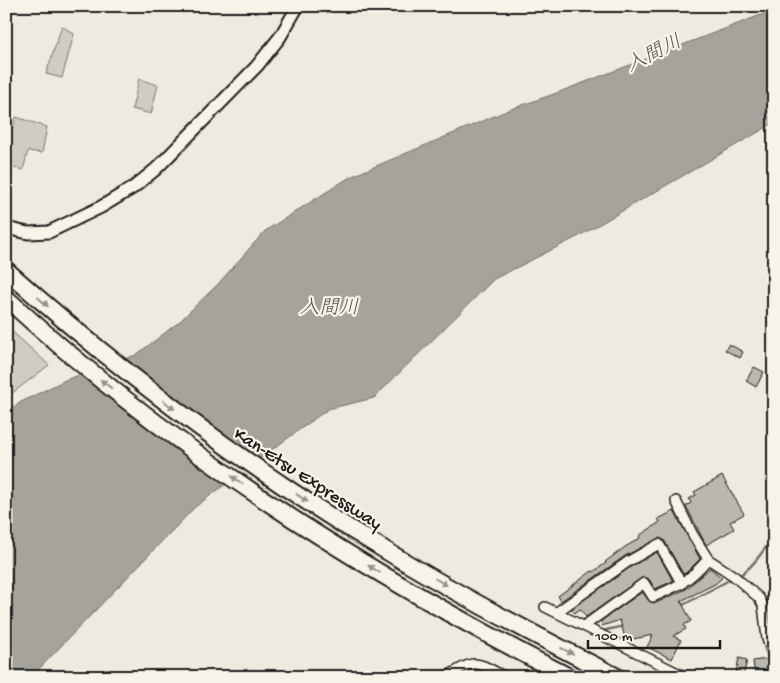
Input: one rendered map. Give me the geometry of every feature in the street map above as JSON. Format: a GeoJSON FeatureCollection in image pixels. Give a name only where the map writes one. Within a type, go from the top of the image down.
{"type":"FeatureCollection","features":[{"type":"Feature","properties":{"kind":"highway","name":"Kan-Etsu Expressway"},"geometry":{"type":"LineString","coordinates":[[6,270],[126,372],[187,419],[247,461],[385,550],[524,629],[616,677]]}},
{"type":"Feature","properties":{"kind":"highway"},"geometry":{"type":"LineString","coordinates":[[6,298],[56,343],[105,383],[229,475],[371,568],[507,645],[570,677]]}},
{"type":"Feature","properties":{"kind":"street"},"geometry":{"type":"LineString","coordinates":[[6,228],[28,234],[49,232],[101,207],[134,187],[156,169],[257,66],[280,37],[298,6]]}},
{"type":"Feature","properties":{"kind":"street"},"geometry":{"type":"LineString","coordinates":[[676,501],[693,535],[708,559],[736,578],[759,598],[763,605],[767,638],[774,660]]}},
{"type":"Feature","properties":{"kind":"street"},"geometry":{"type":"LineString","coordinates":[[557,612],[628,561],[659,544],[682,584]]}},
{"type":"Feature","properties":{"kind":"street"},"geometry":{"type":"LineString","coordinates":[[584,626],[644,583],[653,597],[682,584],[695,574],[708,559]]}},
{"type":"Feature","properties":{"kind":"street"},"geometry":{"type":"LineString","coordinates":[[545,607],[686,677]]}},
{"type":"Feature","properties":{"kind":"street"},"geometry":{"type":"LineString","coordinates":[[446,677],[470,663],[483,664],[505,677]]}},
{"type":"Feature","properties":{"kind":"shaded area"},"geometry":{"type":"Polygon","coordinates":[[[62,26],[74,34],[62,78],[46,74],[62,26]]]}},
{"type":"Feature","properties":{"kind":"shaded area"},"geometry":{"type":"Polygon","coordinates":[[[139,79],[158,85],[151,114],[132,109],[139,79]]]}},
{"type":"Feature","properties":{"kind":"shaded area"},"geometry":{"type":"Polygon","coordinates":[[[16,117],[47,127],[42,153],[28,151],[23,170],[6,166],[6,149],[16,117]]]}},
{"type":"Feature","properties":{"kind":"shaded area"},"geometry":{"type":"Polygon","coordinates":[[[6,326],[49,365],[6,398],[6,326]]]}},
{"type":"Feature","properties":{"kind":"water","name":"入間川"},"geometry":{"type":"Polygon","coordinates":[[[774,10],[774,123],[579,236],[494,279],[374,398],[328,409],[195,507],[36,672],[28,677],[6,677],[6,412],[21,402],[65,380],[136,355],[179,322],[218,284],[265,231],[350,177],[511,109],[774,10]]]}},
{"type":"Feature","properties":{"kind":"pier"},"geometry":{"type":"Polygon","coordinates":[[[124,357],[169,394],[262,459],[227,486],[77,373],[124,357]]]}},
{"type":"Feature","properties":{"kind":"building"},"geometry":{"type":"Polygon","coordinates":[[[729,344],[743,352],[740,358],[725,350],[729,344]]]}},
{"type":"Feature","properties":{"kind":"building"},"geometry":{"type":"Polygon","coordinates":[[[754,367],[764,372],[756,387],[746,381],[754,367]]]}},
{"type":"Feature","properties":{"kind":"building"},"geometry":{"type":"Polygon","coordinates":[[[722,476],[744,514],[730,522],[734,529],[706,545],[686,506],[691,503],[689,499],[696,495],[694,492],[722,476]]]}},
{"type":"Feature","properties":{"kind":"building"},"geometry":{"type":"Polygon","coordinates":[[[674,511],[700,559],[686,573],[683,574],[664,540],[659,538],[625,556],[561,601],[558,596],[640,538],[639,536],[660,522],[658,519],[674,511]]]}},
{"type":"Feature","properties":{"kind":"building"},"geometry":{"type":"Polygon","coordinates":[[[657,552],[673,581],[655,589],[649,579],[643,577],[586,617],[580,609],[575,613],[571,609],[632,566],[657,552]]]}},
{"type":"Feature","properties":{"kind":"building"},"geometry":{"type":"Polygon","coordinates":[[[710,568],[722,578],[715,584],[681,601],[691,621],[684,625],[686,629],[673,636],[681,640],[672,659],[647,647],[653,635],[628,640],[625,638],[620,620],[602,626],[601,621],[642,592],[650,602],[656,603],[686,589],[710,568]]]}},
{"type":"Feature","properties":{"kind":"building"},"geometry":{"type":"Polygon","coordinates":[[[739,658],[747,660],[743,677],[735,677],[739,658]]]}},
{"type":"Feature","properties":{"kind":"building"},"geometry":{"type":"Polygon","coordinates":[[[767,659],[771,664],[773,677],[755,677],[753,661],[767,659]]]}},
{"type":"Feature","properties":{"kind":"waterway"},"geometry":{"type":"LineString","coordinates":[[738,576],[753,564],[774,537]]}},
{"type":"Feature","properties":{"kind":"waterway"},"geometry":{"type":"LineString","coordinates":[[681,606],[733,578]]}},
{"type":"Feature","properties":{"kind":"waterway"},"geometry":{"type":"LineString","coordinates":[[602,631],[624,626]]}}]}
